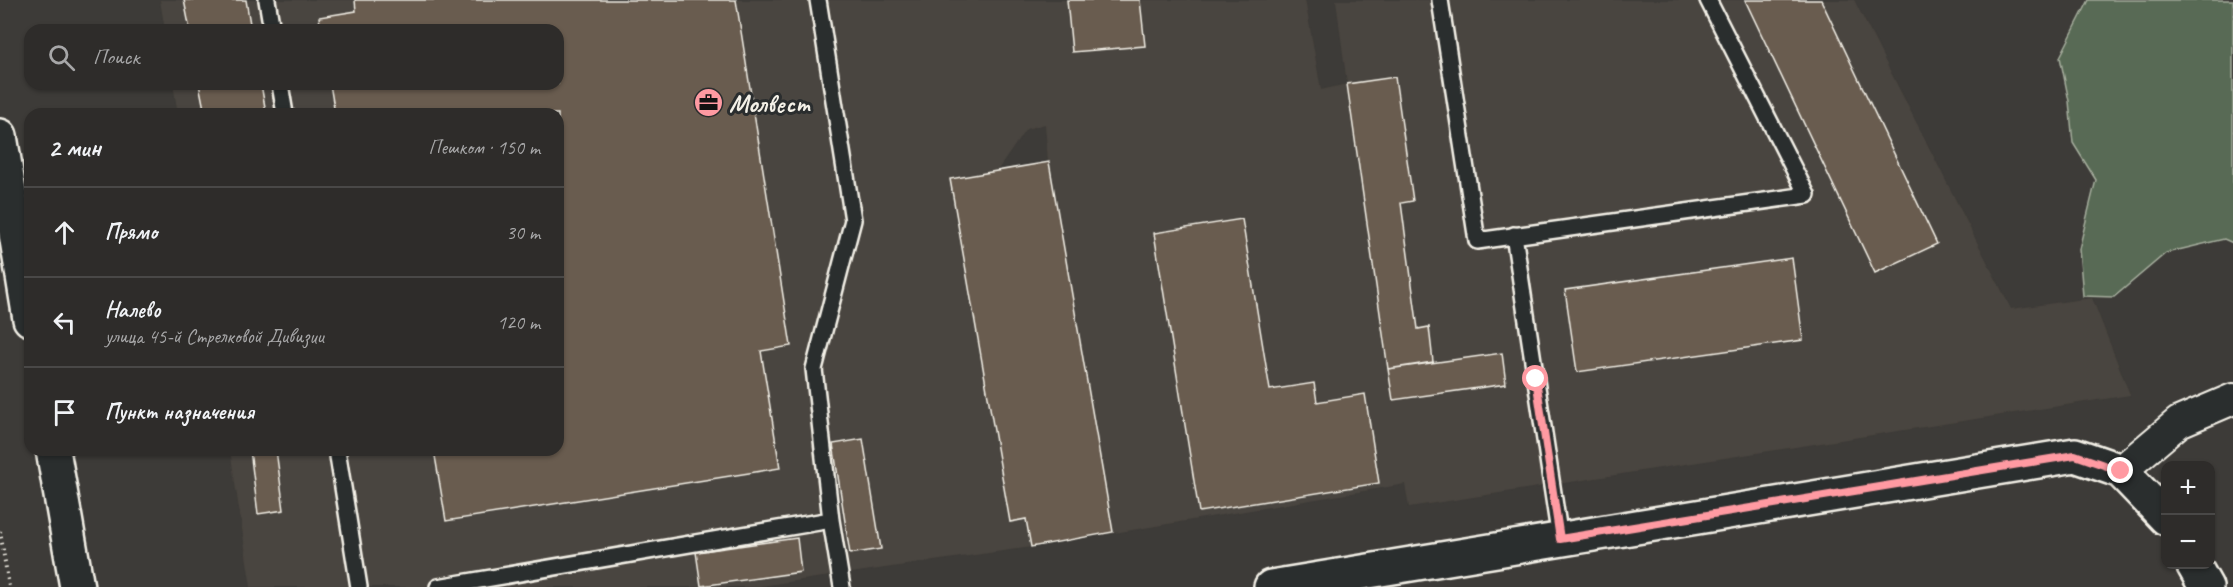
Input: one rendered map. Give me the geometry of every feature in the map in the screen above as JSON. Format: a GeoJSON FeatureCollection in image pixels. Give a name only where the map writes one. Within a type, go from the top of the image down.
{"type":"FeatureCollection","features":[{"type":"Feature","properties":{"kind":"street"},"geometry":{"type":"LineString","coordinates":[[0,136],[7,227],[24,295]]}},
{"type":"Feature","properties":{"kind":"street"},"geometry":{"type":"LineString","coordinates":[[2121,471],[2179,423],[2233,399]]}},
{"type":"Feature","properties":{"kind":"street"},"geometry":{"type":"LineString","coordinates":[[1271,587],[2075,455],[2121,471],[2163,515]]}},
{"type":"Feature","properties":{"kind":"street"},"geometry":{"type":"LineString","coordinates":[[54,456],[77,587]]}},
{"type":"Feature","properties":{"kind":"street"},"geometry":{"type":"LineString","coordinates":[[2196,569],[2206,587]]}},
{"type":"Feature","properties":{"kind":"lane"},"geometry":{"type":"LineString","coordinates":[[267,0],[271,24]]}},
{"type":"Feature","properties":{"kind":"lane"},"geometry":{"type":"LineString","coordinates":[[818,0],[853,220],[814,369],[831,520],[842,587]]}},
{"type":"Feature","properties":{"kind":"lane"},"geometry":{"type":"LineString","coordinates":[[1440,0],[1476,241],[1807,195],[1708,0]]}},
{"type":"Feature","properties":{"kind":"lane"},"geometry":{"type":"LineString","coordinates":[[281,90],[284,108]]}},
{"type":"Feature","properties":{"kind":"lane"},"geometry":{"type":"LineString","coordinates":[[1514,235],[1560,539]]}},
{"type":"Feature","properties":{"kind":"lane"},"geometry":{"type":"LineString","coordinates":[[338,456],[359,587]]}},
{"type":"Feature","properties":{"kind":"lane"},"geometry":{"type":"LineString","coordinates":[[438,587],[831,520]]}},
{"type":"Feature","properties":{"kind":"path"},"geometry":{"type":"LineString","coordinates":[[0,531],[9,587]]}},
{"type":"Feature","properties":{"kind":"shaded area"},"geometry":{"type":"Polygon","coordinates":[[[160,0],[1305,0],[1321,90],[1347,84],[1336,0],[1854,0],[2011,309],[2092,298],[2130,395],[1409,507],[1405,484],[1031,547],[754,587],[251,587],[231,456],[564,456],[564,108],[177,108],[174,90],[564,90],[564,24],[164,24],[160,0]],[[1045,124],[1026,129],[997,171],[1048,162],[1045,124]]]}},
{"type":"Feature","properties":{"kind":"green space"},"geometry":{"type":"Polygon","coordinates":[[[2089,0],[2233,0],[2233,243],[2224,239],[2166,253],[2114,297],[2083,296],[2079,249],[2096,180],[2073,143],[2069,101],[2060,57],[2089,0]]]}},
{"type":"Feature","properties":{"kind":"building"},"geometry":{"type":"Polygon","coordinates":[[[184,0],[246,0],[250,24],[189,24],[184,0]]]}},
{"type":"Feature","properties":{"kind":"building"},"geometry":{"type":"Polygon","coordinates":[[[355,0],[736,0],[791,346],[761,351],[780,468],[446,521],[435,456],[564,456],[564,108],[334,108],[331,90],[564,90],[564,24],[320,24],[319,17],[356,11],[355,0]]]}},
{"type":"Feature","properties":{"kind":"building"},"geometry":{"type":"Polygon","coordinates":[[[1067,0],[1140,0],[1145,46],[1072,52],[1067,0]]]}},
{"type":"Feature","properties":{"kind":"building"},"geometry":{"type":"Polygon","coordinates":[[[1745,0],[1821,0],[1937,244],[1875,273],[1745,0]]]}},
{"type":"Feature","properties":{"kind":"building"},"geometry":{"type":"Polygon","coordinates":[[[1395,77],[1413,201],[1401,203],[1418,329],[1429,327],[1433,362],[1388,369],[1347,84],[1395,77]]]}},
{"type":"Feature","properties":{"kind":"building"},"geometry":{"type":"Polygon","coordinates":[[[200,90],[262,90],[265,108],[204,108],[200,90]]]}},
{"type":"Feature","properties":{"kind":"building"},"geometry":{"type":"Polygon","coordinates":[[[1049,162],[1113,532],[1031,547],[1026,519],[1010,522],[950,179],[1049,162]]]}},
{"type":"Feature","properties":{"kind":"building"},"geometry":{"type":"Polygon","coordinates":[[[1242,219],[1270,390],[1314,383],[1317,402],[1365,394],[1379,483],[1199,512],[1154,233],[1242,219]]]}},
{"type":"Feature","properties":{"kind":"building"},"geometry":{"type":"Polygon","coordinates":[[[1792,258],[1803,340],[1577,372],[1565,290],[1792,258]]]}},
{"type":"Feature","properties":{"kind":"building"},"geometry":{"type":"Polygon","coordinates":[[[1502,353],[1506,384],[1393,400],[1388,369],[1502,353]]]}},
{"type":"Feature","properties":{"kind":"building"},"geometry":{"type":"Polygon","coordinates":[[[863,439],[881,549],[850,554],[833,444],[863,439]]]}},
{"type":"Feature","properties":{"kind":"building"},"geometry":{"type":"Polygon","coordinates":[[[251,456],[277,456],[284,510],[258,514],[251,456]]]}},
{"type":"Feature","properties":{"kind":"building"},"geometry":{"type":"Polygon","coordinates":[[[797,538],[801,572],[701,586],[696,552],[797,538]]]}},
{"type":"Feature","properties":{"kind":"place","name":"Молвест"},"geometry":{"type":"Point","coordinates":[708,103]}},
{"type":"Feature","properties":{"kind":"route"},"geometry":{"type":"LineString","coordinates":[[1536,379],[1560,539],[2075,455],[2121,471]]}}]}
